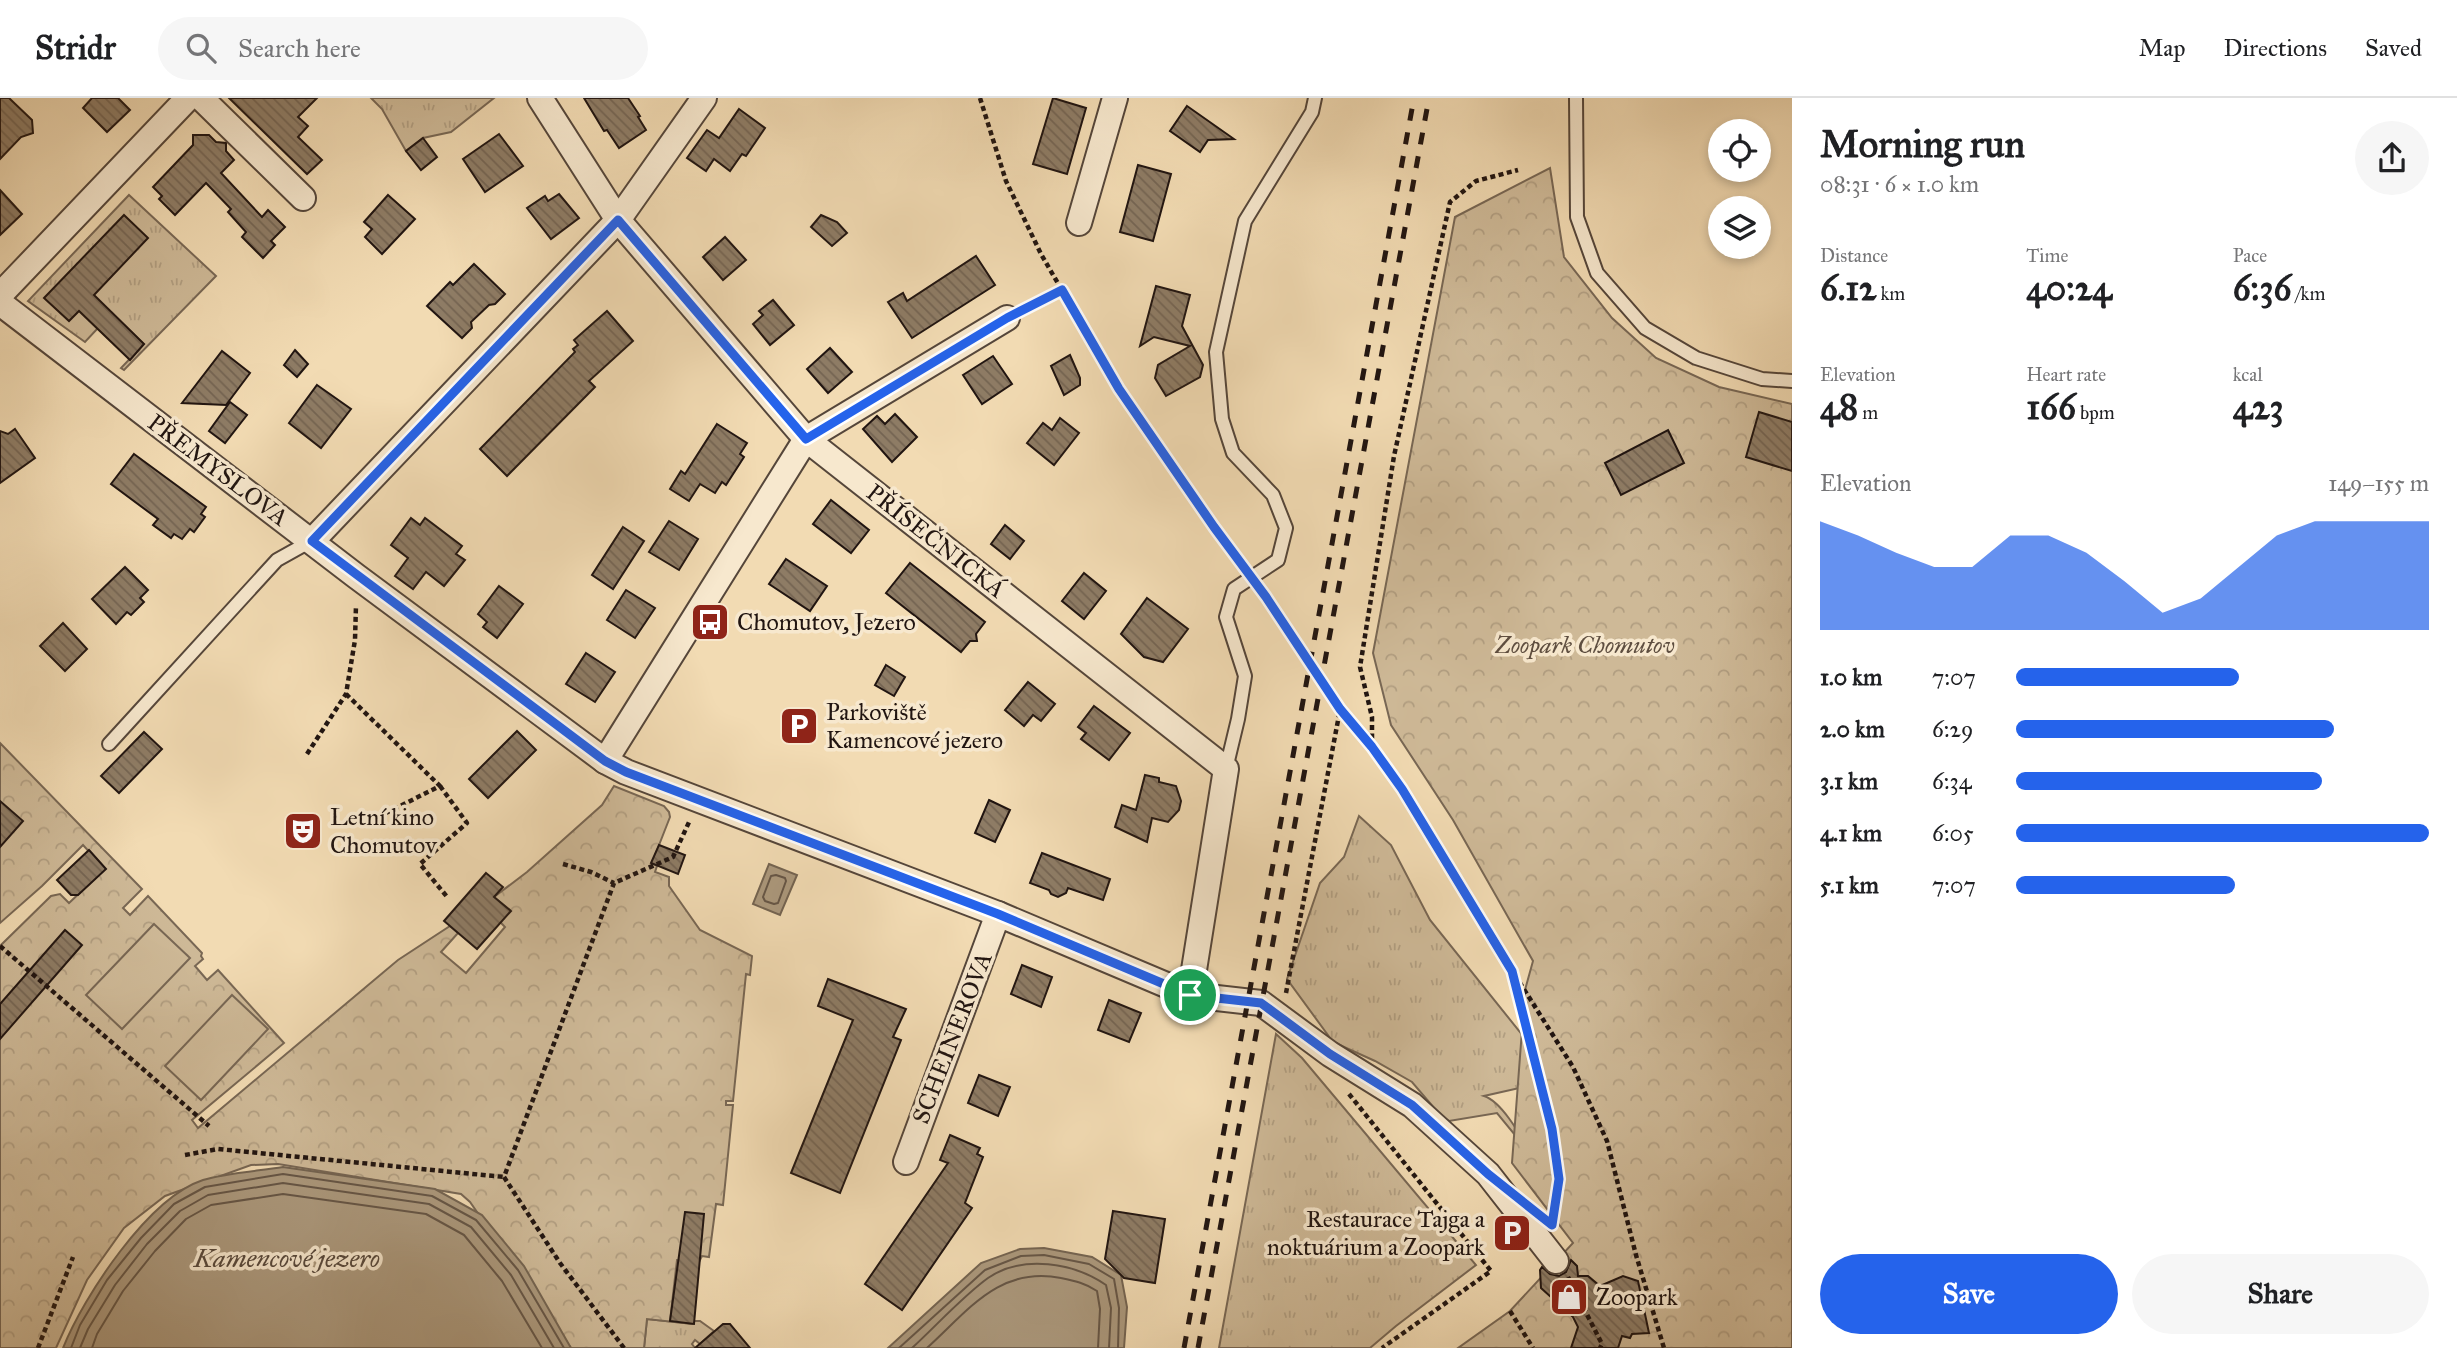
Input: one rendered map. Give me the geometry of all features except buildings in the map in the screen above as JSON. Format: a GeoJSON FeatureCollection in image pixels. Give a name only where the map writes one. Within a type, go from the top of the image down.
{"type":"FeatureCollection","features":[{"type":"Feature","properties":{"kind":"street"},"geometry":{"type":"LineString","coordinates":[[0,295],[188,98]]}},
{"type":"Feature","properties":{"kind":"street"},"geometry":{"type":"LineString","coordinates":[[201,98],[303,198]]}},
{"type":"Feature","properties":{"kind":"street","name":"PŘÍSEČNICKÁ"},"geometry":{"type":"LineString","coordinates":[[540,98],[618,220],[806,439],[1226,769]]}},
{"type":"Feature","properties":{"kind":"street"},"geometry":{"type":"LineString","coordinates":[[312,541],[618,220],[704,98]]}},
{"type":"Feature","properties":{"kind":"street"},"geometry":{"type":"LineString","coordinates":[[1079,223],[1115,98]]}},
{"type":"Feature","properties":{"kind":"street","name":"PŘEMYSLOVA"},"geometry":{"type":"LineString","coordinates":[[0,303],[356,576],[605,761],[626,772],[998,914],[1190,995],[1261,1003],[1330,1054],[1412,1105],[1488,1174],[1556,1261]]}},
{"type":"Feature","properties":{"kind":"street"},"geometry":{"type":"LineString","coordinates":[[605,761],[806,439],[1007,318]]}},
{"type":"Feature","properties":{"kind":"street"},"geometry":{"type":"LineString","coordinates":[[1190,995],[1226,769]]}},
{"type":"Feature","properties":{"kind":"street","name":"SCHEINEROVA"},"geometry":{"type":"LineString","coordinates":[[906,1162],[998,914]]}},
{"type":"Feature","properties":{"kind":"lane"},"geometry":{"type":"LineString","coordinates":[[1226,769],[1245,676],[1226,617],[1234,589],[1278,560],[1286,528],[1273,495],[1233,453],[1222,419],[1216,352],[1245,221],[1312,112],[1315,98]]}},
{"type":"Feature","properties":{"kind":"lane"},"geometry":{"type":"LineString","coordinates":[[1576,98],[1577,217],[1597,273],[1645,328],[1696,358],[1762,379],[1792,382]]}},
{"type":"Feature","properties":{"kind":"lane"},"geometry":{"type":"LineString","coordinates":[[108,744],[277,560],[312,541]]}},
{"type":"Feature","properties":{"kind":"path"},"geometry":{"type":"LineString","coordinates":[[981,98],[1006,181],[1041,254],[1119,389],[1287,627],[1340,709],[1402,789],[1573,1067],[1606,1141],[1664,1348]]}},
{"type":"Feature","properties":{"kind":"path"},"geometry":{"type":"LineString","coordinates":[[1372,747],[1372,717],[1360,667],[1394,456],[1450,202],[1476,181],[1518,170]]}},
{"type":"Feature","properties":{"kind":"path"},"geometry":{"type":"LineString","coordinates":[[1007,318],[1062,290]]}},
{"type":"Feature","properties":{"kind":"path"},"geometry":{"type":"LineString","coordinates":[[307,754],[346,694],[355,640],[356,576]]}},
{"type":"Feature","properties":{"kind":"path"},"geometry":{"type":"LineString","coordinates":[[346,694],[440,786],[467,823],[419,864],[448,898]]}},
{"type":"Feature","properties":{"kind":"path"},"geometry":{"type":"LineString","coordinates":[[1292,1025],[1285,990],[1340,709]]}},
{"type":"Feature","properties":{"kind":"path"},"geometry":{"type":"LineString","coordinates":[[370,821],[440,786]]}},
{"type":"Feature","properties":{"kind":"path"},"geometry":{"type":"LineString","coordinates":[[504,1177],[614,883],[673,857],[700,800]]}},
{"type":"Feature","properties":{"kind":"path"},"geometry":{"type":"LineString","coordinates":[[563,864],[591,872],[614,883]]}},
{"type":"Feature","properties":{"kind":"path"},"geometry":{"type":"LineString","coordinates":[[0,946],[209,1126]]}},
{"type":"Feature","properties":{"kind":"path"},"geometry":{"type":"LineString","coordinates":[[1512,971],[1552,1129],[1559,1179],[1552,1225],[1541,1216]]}},
{"type":"Feature","properties":{"kind":"path"},"geometry":{"type":"LineString","coordinates":[[1348,1093],[1490,1271],[1382,1348]]}},
{"type":"Feature","properties":{"kind":"path"},"geometry":{"type":"LineString","coordinates":[[185,1155],[218,1149],[504,1177]]}},
{"type":"Feature","properties":{"kind":"path"},"geometry":{"type":"LineString","coordinates":[[504,1177],[560,1263],[624,1348]]}},
{"type":"Feature","properties":{"kind":"path"},"geometry":{"type":"LineString","coordinates":[[38,1348],[73,1257]]}},
{"type":"Feature","properties":{"kind":"path"},"geometry":{"type":"LineString","coordinates":[[1556,1261],[1573,1283],[1602,1344],[1600,1348]]}},
{"type":"Feature","properties":{"kind":"path"},"geometry":{"type":"LineString","coordinates":[[1510,1311],[1533,1348]]}},
{"type":"Feature","properties":{"kind":"green space"},"geometry":{"type":"Polygon","coordinates":[[[371,98],[494,98],[451,132],[423,138],[406,151],[382,109],[371,98]]]}},
{"type":"Feature","properties":{"kind":"green space","name":"Zoopark Chomutov"},"geometry":{"type":"Polygon","coordinates":[[[1550,168],[1564,257],[1612,318],[1656,358],[1719,387],[1792,404],[1792,1348],[1458,1348],[1510,1311],[1573,1243],[1512,1163],[1525,990],[1533,961],[1453,820],[1391,725],[1373,653],[1455,217],[1550,168]]]}},
{"type":"Feature","properties":{"kind":"green space"},"geometry":{"type":"Polygon","coordinates":[[[129,195],[216,276],[124,370],[121,368],[144,344],[112,313],[85,342],[28,301],[129,195]]]}},
{"type":"Feature","properties":{"kind":"green space"},"geometry":{"type":"Polygon","coordinates":[[[0,743],[142,889],[123,908],[130,915],[148,896],[202,953],[203,959],[195,966],[207,980],[218,970],[284,1043],[192,1120],[198,1128],[398,960],[450,926],[458,933],[441,952],[466,973],[505,927],[500,922],[510,910],[494,897],[527,872],[602,805],[614,786],[664,806],[670,817],[652,863],[657,866],[655,872],[669,877],[669,886],[700,930],[752,956],[750,975],[746,974],[733,1101],[726,1101],[726,1105],[733,1105],[723,1205],[716,1204],[709,1257],[702,1256],[699,1262],[677,1260],[670,1321],[693,1324],[647,1319],[644,1348],[571,1348],[470,1202],[461,1194],[278,1164],[251,1165],[165,1196],[124,1228],[87,1280],[56,1348],[0,1348],[0,946],[51,896],[60,894],[69,903],[105,869],[83,845],[0,923],[0,743]]]}},
{"type":"Feature","properties":{"kind":"green space"},"geometry":{"type":"Polygon","coordinates":[[[1359,816],[1391,845],[1430,920],[1540,1057],[1542,1083],[1484,1096],[1505,1113],[1533,1157],[1497,1113],[1449,1121],[1441,1116],[1412,1082],[1333,1042],[1287,979],[1320,883],[1344,857],[1359,816]]]}},
{"type":"Feature","properties":{"kind":"green space"},"geometry":{"type":"Polygon","coordinates":[[[154,924],[190,958],[122,1029],[86,995],[154,924]]]}},
{"type":"Feature","properties":{"kind":"green space"},"geometry":{"type":"Polygon","coordinates":[[[232,995],[268,1029],[201,1100],[165,1066],[232,995]]]}},
{"type":"Feature","properties":{"kind":"green space"},"geometry":{"type":"Polygon","coordinates":[[[1276,1034],[1302,1058],[1476,1265],[1370,1348],[1219,1348],[1276,1034]]]}},
{"type":"Feature","properties":{"kind":"green space"},"geometry":{"type":"Polygon","coordinates":[[[647,1319],[693,1324],[694,1321],[700,1321],[714,1331],[700,1344],[695,1340],[692,1344],[695,1348],[644,1348],[647,1319]]]}},
{"type":"Feature","properties":{"kind":"water"},"geometry":{"type":"Polygon","coordinates":[[[769,864],[797,875],[780,915],[753,904],[769,864]]]}},
{"type":"Feature","properties":{"kind":"water","name":"Kamencové jezero"},"geometry":{"type":"Polygon","coordinates":[[[283,1167],[435,1189],[482,1215],[524,1266],[571,1348],[63,1348],[86,1302],[120,1251],[161,1207],[182,1190],[203,1180],[283,1167]]]}},
{"type":"Feature","properties":{"kind":"water"},"geometry":{"type":"Polygon","coordinates":[[[1044,1248],[1092,1257],[1121,1275],[1127,1307],[1124,1348],[888,1348],[981,1263],[1020,1249],[1044,1248]]]}},
{"type":"Feature","properties":{"kind":"railway"},"geometry":{"type":"LineString","coordinates":[[1184,1348],[1414,98]]}},
{"type":"Feature","properties":{"kind":"railway"},"geometry":{"type":"LineString","coordinates":[[1198,1348],[1429,98]]}},
{"type":"Feature","properties":{"kind":"place","name":"Chomutov, Jezero"},"geometry":{"type":"Point","coordinates":[710,622]}},
{"type":"Feature","properties":{"kind":"place","name":"Parkoviště Kamencové jezero"},"geometry":{"type":"Point","coordinates":[799,726]}},
{"type":"Feature","properties":{"kind":"place","name":"Letní kino Chomutov"},"geometry":{"type":"Point","coordinates":[303,831]}},
{"type":"Feature","properties":{"kind":"place","name":"Restaurace Tajga a noktuárium a Zoopark"},"geometry":{"type":"Point","coordinates":[1512,1233]}},
{"type":"Feature","properties":{"kind":"place","name":"Zoopark"},"geometry":{"type":"Point","coordinates":[1569,1297]}},
{"type":"Feature","properties":{"kind":"route"},"geometry":{"type":"LineString","coordinates":[[618,220],[806,439],[1007,318],[1062,290],[1119,389],[1287,627],[1340,709],[1402,789],[1512,971],[1552,1129],[1559,1179],[1552,1225],[1488,1174],[1412,1105],[1330,1054],[1261,1003],[1190,995],[998,914],[626,772],[605,761],[312,541],[618,220]]}}]}
